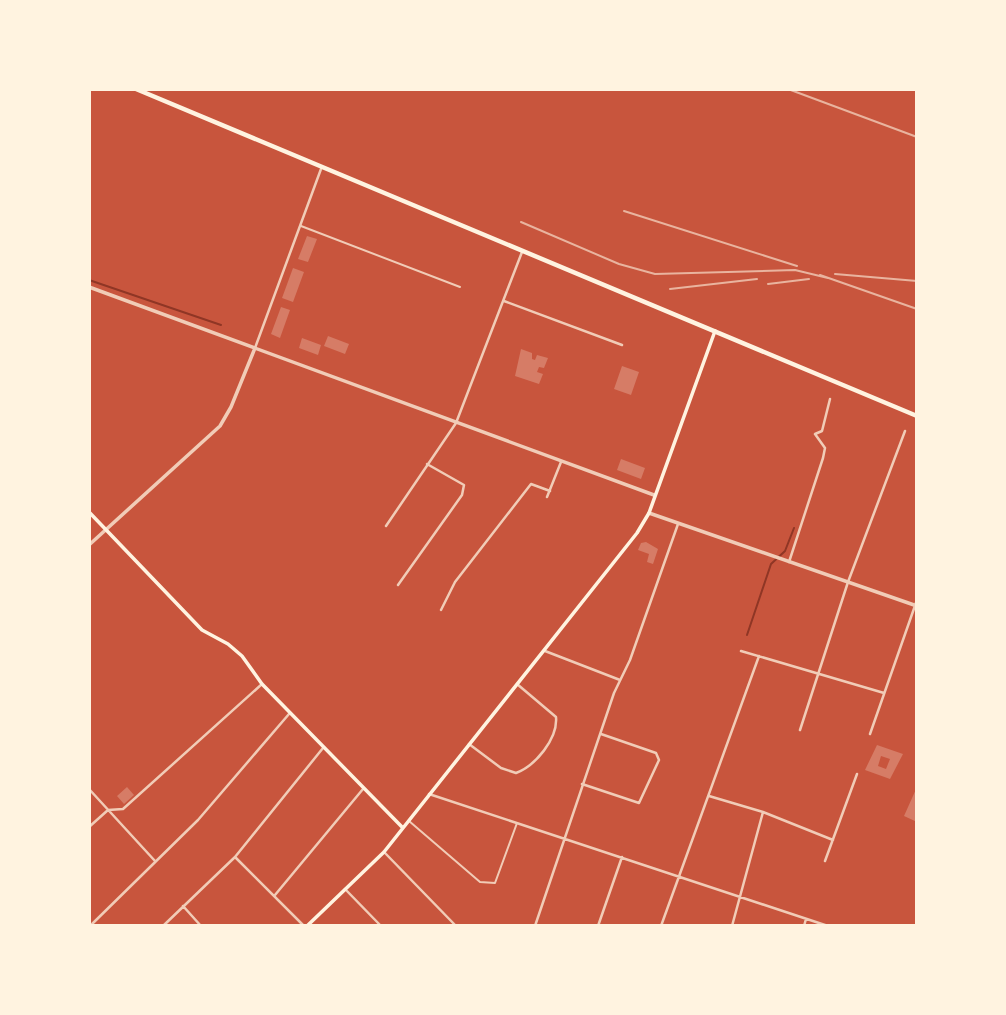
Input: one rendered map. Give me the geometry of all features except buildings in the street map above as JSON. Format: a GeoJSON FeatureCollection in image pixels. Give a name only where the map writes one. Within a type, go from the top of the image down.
{"type":"FeatureCollection","features":[{"type":"Feature","properties":{"kind":"main road"},"geometry":{"type":"LineString","coordinates":[[136,89],[321,169],[917,416]]}},
{"type":"Feature","properties":{"kind":"main road"},"geometry":{"type":"LineString","coordinates":[[305,926],[384,852],[611,568],[649,513],[715,331]]}},
{"type":"Feature","properties":{"kind":"main road"},"geometry":{"type":"LineString","coordinates":[[89,512],[202,630],[228,644],[242,656],[289,714],[403,828]]}},
{"type":"Feature","properties":{"kind":"street"},"geometry":{"type":"LineString","coordinates":[[89,545],[220,426],[231,407],[255,348],[321,169]]}},
{"type":"Feature","properties":{"kind":"street"},"geometry":{"type":"LineString","coordinates":[[386,526],[456,423],[522,252]]}},
{"type":"Feature","properties":{"kind":"street"},"geometry":{"type":"LineString","coordinates":[[89,287],[654,495]]}},
{"type":"Feature","properties":{"kind":"street"},"geometry":{"type":"LineString","coordinates":[[503,301],[622,345]]}},
{"type":"Feature","properties":{"kind":"street"},"geometry":{"type":"LineString","coordinates":[[789,562],[823,458],[825,448],[814,434],[822,430],[830,399]]}},
{"type":"Feature","properties":{"kind":"street"},"geometry":{"type":"LineString","coordinates":[[800,730],[848,582],[905,431]]}},
{"type":"Feature","properties":{"kind":"street"},"geometry":{"type":"LineString","coordinates":[[547,498],[561,462]]}},
{"type":"Feature","properties":{"kind":"street"},"geometry":{"type":"LineString","coordinates":[[398,585],[462,495],[464,485],[459,480],[427,464]]}},
{"type":"Feature","properties":{"kind":"street"},"geometry":{"type":"LineString","coordinates":[[441,610],[455,582],[531,484],[550,491]]}},
{"type":"Feature","properties":{"kind":"street"},"geometry":{"type":"LineString","coordinates":[[649,513],[916,604],[870,734]]}},
{"type":"Feature","properties":{"kind":"street"},"geometry":{"type":"LineString","coordinates":[[535,926],[582,784],[678,524]]}},
{"type":"Feature","properties":{"kind":"street"},"geometry":{"type":"LineString","coordinates":[[544,650],[620,680]]}},
{"type":"Feature","properties":{"kind":"street"},"geometry":{"type":"LineString","coordinates":[[741,650],[884,693]]}},
{"type":"Feature","properties":{"kind":"street"},"geometry":{"type":"LineString","coordinates":[[661,926],[759,656]]}},
{"type":"Feature","properties":{"kind":"street"},"geometry":{"type":"LineString","coordinates":[[89,827],[108,810],[123,809],[262,684]]}},
{"type":"Feature","properties":{"kind":"street"},"geometry":{"type":"LineString","coordinates":[[469,744],[501,768],[516,773],[529,768],[553,734],[556,717],[517,684]]}},
{"type":"Feature","properties":{"kind":"street"},"geometry":{"type":"LineString","coordinates":[[90,926],[198,820],[289,714]]}},
{"type":"Feature","properties":{"kind":"street"},"geometry":{"type":"LineString","coordinates":[[582,784],[639,803],[659,760],[656,753],[600,734]]}},
{"type":"Feature","properties":{"kind":"street"},"geometry":{"type":"LineString","coordinates":[[163,926],[235,856],[323,748]]}},
{"type":"Feature","properties":{"kind":"street"},"geometry":{"type":"LineString","coordinates":[[825,861],[857,774]]}},
{"type":"Feature","properties":{"kind":"street"},"geometry":{"type":"LineString","coordinates":[[89,789],[155,861]]}},
{"type":"Feature","properties":{"kind":"street"},"geometry":{"type":"LineString","coordinates":[[275,895],[363,789]]}},
{"type":"Feature","properties":{"kind":"street"},"geometry":{"type":"LineString","coordinates":[[429,794],[828,926]]}},
{"type":"Feature","properties":{"kind":"street"},"geometry":{"type":"LineString","coordinates":[[709,796],[763,812],[833,840]]}},
{"type":"Feature","properties":{"kind":"street"},"geometry":{"type":"LineString","coordinates":[[732,926],[763,812]]}},
{"type":"Feature","properties":{"kind":"street"},"geometry":{"type":"LineString","coordinates":[[384,852],[456,926]]}},
{"type":"Feature","properties":{"kind":"street"},"geometry":{"type":"LineString","coordinates":[[235,856],[305,926]]}},
{"type":"Feature","properties":{"kind":"street"},"geometry":{"type":"LineString","coordinates":[[598,926],[622,857]]}},
{"type":"Feature","properties":{"kind":"street"},"geometry":{"type":"LineString","coordinates":[[345,889],[381,926]]}},
{"type":"Feature","properties":{"kind":"street"},"geometry":{"type":"LineString","coordinates":[[183,906],[201,926]]}},
{"type":"Feature","properties":{"kind":"street"},"geometry":{"type":"LineString","coordinates":[[804,926],[806,919]]}},
{"type":"Feature","properties":{"kind":"lane"},"geometry":{"type":"LineString","coordinates":[[300,225],[460,287]]}},
{"type":"Feature","properties":{"kind":"lane"},"geometry":{"type":"LineString","coordinates":[[408,820],[480,882],[488,885],[495,883],[517,822]]}},
{"type":"Feature","properties":{"kind":"waterway"},"geometry":{"type":"LineString","coordinates":[[89,280],[221,325]]}},
{"type":"Feature","properties":{"kind":"waterway"},"geometry":{"type":"LineString","coordinates":[[747,635],[771,564],[785,551],[794,528]]}},
{"type":"Feature","properties":{"kind":"railway"},"geometry":{"type":"LineString","coordinates":[[788,89],[917,137]]}},
{"type":"Feature","properties":{"kind":"railway"},"geometry":{"type":"LineString","coordinates":[[624,211],[797,266]]}},
{"type":"Feature","properties":{"kind":"railway"},"geometry":{"type":"LineString","coordinates":[[521,222],[619,264],[655,274],[795,270],[828,278]]}},
{"type":"Feature","properties":{"kind":"railway"},"geometry":{"type":"LineString","coordinates":[[835,274],[917,281]]}},
{"type":"Feature","properties":{"kind":"railway"},"geometry":{"type":"LineString","coordinates":[[820,275],[917,309]]}},
{"type":"Feature","properties":{"kind":"railway"},"geometry":{"type":"LineString","coordinates":[[670,289],[757,279]]}},
{"type":"Feature","properties":{"kind":"railway"},"geometry":{"type":"LineString","coordinates":[[768,284],[809,279]]}}]}
